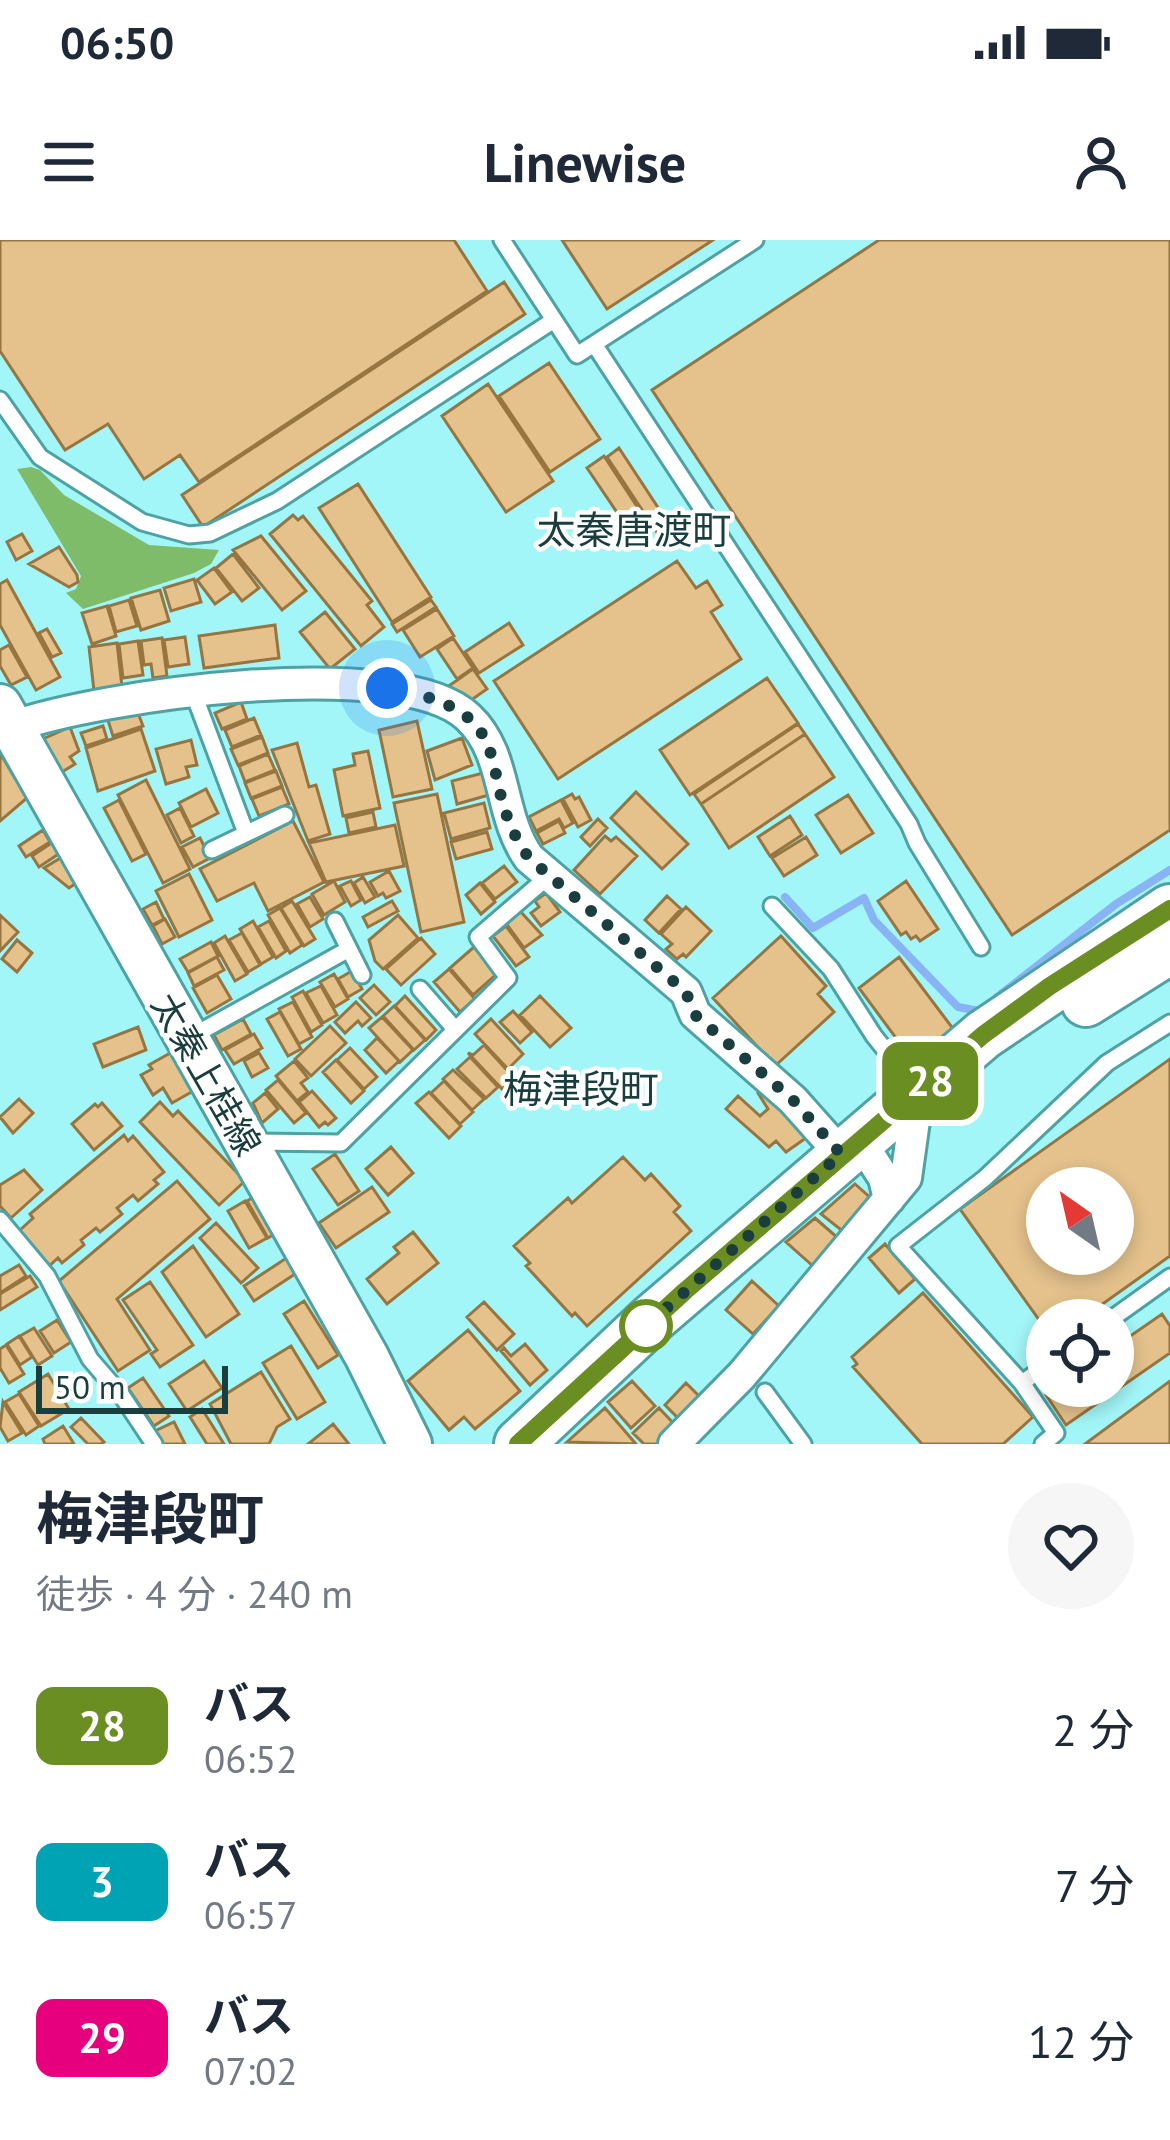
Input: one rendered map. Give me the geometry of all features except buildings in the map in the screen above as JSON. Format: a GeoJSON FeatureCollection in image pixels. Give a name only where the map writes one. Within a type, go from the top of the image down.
{"type":"FeatureCollection","features":[{"type":"Feature","properties":{"kind":"main road","name":"太秦上桂線"},"geometry":{"type":"LineString","coordinates":[[6,716],[368,1357],[410,1444]]}},
{"type":"Feature","properties":{"kind":"main road"},"geometry":{"type":"LineString","coordinates":[[519,1444],[653,1318],[983,1035],[1170,909]]}},
{"type":"Feature","properties":{"kind":"main road"},"geometry":{"type":"LineString","coordinates":[[918,1092],[1009,1051],[1170,949]]}},
{"type":"Feature","properties":{"kind":"street"},"geometry":{"type":"LineString","coordinates":[[6,716],[44,716],[275,684],[338,684],[430,695],[451,704],[486,739],[515,840],[529,858],[686,992],[694,1014],[884,1178],[889,1199]]}},
{"type":"Feature","properties":{"kind":"street"},"geometry":{"type":"LineString","coordinates":[[674,1444],[742,1375],[906,1178],[918,1092]]}},
{"type":"Feature","properties":{"kind":"lane"},"geometry":{"type":"LineString","coordinates":[[502,240],[577,355],[755,240]]}},
{"type":"Feature","properties":{"kind":"lane"},"geometry":{"type":"LineString","coordinates":[[0,400],[40,457],[142,522],[189,535],[210,533],[277,501],[554,320]]}},
{"type":"Feature","properties":{"kind":"lane"},"geometry":{"type":"LineString","coordinates":[[595,344],[909,824],[980,947]]}},
{"type":"Feature","properties":{"kind":"lane"},"geometry":{"type":"LineString","coordinates":[[193,692],[246,833]]}},
{"type":"Feature","properties":{"kind":"lane"},"geometry":{"type":"LineString","coordinates":[[212,850],[285,815]]}},
{"type":"Feature","properties":{"kind":"lane"},"geometry":{"type":"LineString","coordinates":[[246,1142],[341,1143],[508,978],[478,937],[550,875]]}},
{"type":"Feature","properties":{"kind":"lane"},"geometry":{"type":"LineString","coordinates":[[772,905],[831,969],[918,1092]]}},
{"type":"Feature","properties":{"kind":"lane"},"geometry":{"type":"LineString","coordinates":[[335,921],[362,975]]}},
{"type":"Feature","properties":{"kind":"lane"},"geometry":{"type":"LineString","coordinates":[[187,1040],[349,949]]}},
{"type":"Feature","properties":{"kind":"lane"},"geometry":{"type":"LineString","coordinates":[[420,989],[455,1029]]}},
{"type":"Feature","properties":{"kind":"lane"},"geometry":{"type":"LineString","coordinates":[[1043,1444],[1056,1433],[1022,1383],[898,1246],[985,1178],[1107,1063],[1170,1023]]}},
{"type":"Feature","properties":{"kind":"lane"},"geometry":{"type":"LineString","coordinates":[[0,1220],[47,1276],[90,1359],[154,1444]]}},
{"type":"Feature","properties":{"kind":"lane"},"geometry":{"type":"LineString","coordinates":[[1134,1303],[1170,1277]]}},
{"type":"Feature","properties":{"kind":"lane"},"geometry":{"type":"LineString","coordinates":[[1022,1383],[1026,1380]]}},
{"type":"Feature","properties":{"kind":"lane"},"geometry":{"type":"LineString","coordinates":[[765,1392],[803,1444]]}},
{"type":"Feature","properties":{"kind":"green space"},"geometry":{"type":"Polygon","coordinates":[[[31,467],[64,495],[149,545],[219,550],[211,564],[194,573],[83,609],[66,593],[76,589],[81,576],[17,469],[31,467]]]}},
{"type":"Feature","properties":{"kind":"waterway"},"geometry":{"type":"LineString","coordinates":[[996,998],[1116,904],[1170,870]]}},
{"type":"Feature","properties":{"kind":"waterway"},"geometry":{"type":"LineString","coordinates":[[785,897],[813,928],[864,898],[874,920],[958,1007],[979,1011]]}},
{"type":"Feature","properties":{"kind":"bus line","name":"28"},"geometry":{"type":"LineString","coordinates":[[518,1444],[685,1291],[983,1035],[1170,909]]}},
{"type":"Feature","properties":{"kind":"district","name":"太秦唐渡町"},"geometry":{"type":"Point","coordinates":[634,529]}},
{"type":"Feature","properties":{"kind":"district","name":"梅津段町"},"geometry":{"type":"Point","coordinates":[581,1088]}},
{"type":"Feature","properties":{"kind":"route"},"geometry":{"type":"LineString","coordinates":[[387,688],[430,695],[468,717],[486,739],[515,840],[529,858],[686,992],[694,1014],[793,1100],[841,1154],[646,1326]]}}]}
